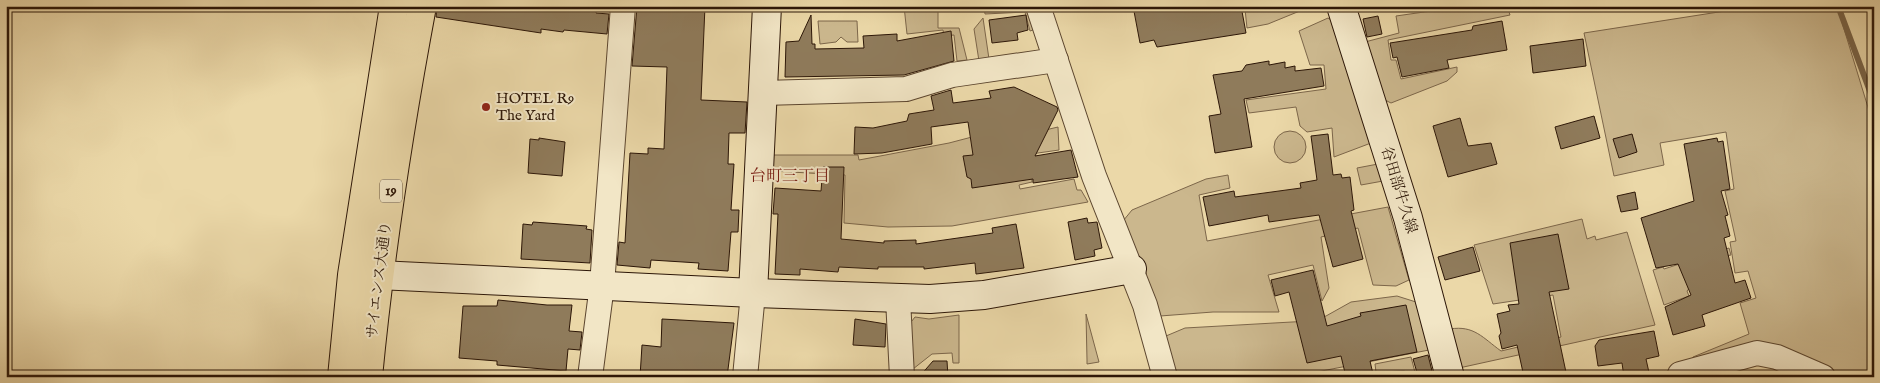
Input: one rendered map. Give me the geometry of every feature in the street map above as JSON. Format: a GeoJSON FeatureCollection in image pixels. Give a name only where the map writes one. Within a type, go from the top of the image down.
{"type":"FeatureCollection","features":[{"type":"Feature","properties":{"kind":"main road"},"geometry":{"type":"LineString","coordinates":[[394,11],[421,13]]}},
{"type":"Feature","properties":{"kind":"main road","name":"サイエンス大通り"},"geometry":{"type":"LineString","coordinates":[[342,377],[352,274],[394,11]]}},
{"type":"Feature","properties":{"kind":"main road","name":"サイエンス大通り"},"geometry":{"type":"LineString","coordinates":[[368,377],[378,274],[399,135],[421,13]]}},
{"type":"Feature","properties":{"kind":"street"},"geometry":{"type":"LineString","coordinates":[[590,377],[602,285],[623,6]]}},
{"type":"Feature","properties":{"kind":"street"},"geometry":{"type":"LineString","coordinates":[[745,377],[753,293],[766,6]]}},
{"type":"Feature","properties":{"kind":"street"},"geometry":{"type":"LineString","coordinates":[[1038,6],[1094,176],[1132,269],[1165,377]]}},
{"type":"Feature","properties":{"kind":"street","name":"谷田部牛久線"},"geometry":{"type":"LineString","coordinates":[[1341,6],[1408,218],[1450,377]]}},
{"type":"Feature","properties":{"kind":"street"},"geometry":{"type":"LineString","coordinates":[[763,93],[906,89],[952,75],[1056,60]]}},
{"type":"Feature","properties":{"kind":"street"},"geometry":{"type":"LineString","coordinates":[[378,274],[898,299],[976,296],[1132,269]]}},
{"type":"Feature","properties":{"kind":"street"},"geometry":{"type":"LineString","coordinates":[[898,299],[902,377]]}},
{"type":"Feature","properties":{"kind":"street"},"geometry":{"type":"LineString","coordinates":[[1680,374],[1757,353],[1777,356],[1823,377]]}},
{"type":"Feature","properties":{"kind":"shaded area"},"geometry":{"type":"Polygon","coordinates":[[[904,6],[938,6],[938,28],[959,28],[967,60],[957,61],[954,35],[944,36],[943,30],[907,34],[904,6]]]}},
{"type":"Feature","properties":{"kind":"shaded area"},"geometry":{"type":"Polygon","coordinates":[[[984,6],[1028,6],[1036,29],[1030,31],[1025,12],[985,14],[984,6]]]}},
{"type":"Feature","properties":{"kind":"shaded area"},"geometry":{"type":"Polygon","coordinates":[[[1263,6],[1312,6],[1268,24],[1247,28],[1245,9],[1263,6]]]}},
{"type":"Feature","properties":{"kind":"shaded area"},"geometry":{"type":"Polygon","coordinates":[[[1466,6],[1507,6],[1510,15],[1388,40],[1391,60],[1396,60],[1401,79],[1457,67],[1457,72],[1447,81],[1391,103],[1385,100],[1365,42],[1399,33],[1396,16],[1466,6]]]}},
{"type":"Feature","properties":{"kind":"shaded area"},"geometry":{"type":"Polygon","coordinates":[[[1731,6],[1837,6],[1874,127],[1874,377],[1848,377],[1776,347],[1689,366],[1693,357],[1749,334],[1740,303],[1756,298],[1748,271],[1735,273],[1730,242],[1736,241],[1725,191],[1734,189],[1726,132],[1660,143],[1664,165],[1614,176],[1584,33],[1725,11],[1731,6]]]}},
{"type":"Feature","properties":{"kind":"shaded area"},"geometry":{"type":"Polygon","coordinates":[[[983,18],[989,59],[979,61],[974,29],[983,18]]]}},
{"type":"Feature","properties":{"kind":"shaded area"},"geometry":{"type":"Polygon","coordinates":[[[1328,18],[1331,20],[1371,143],[1334,157],[1332,128],[1307,132],[1300,126],[1296,107],[1249,113],[1246,100],[1326,89],[1324,65],[1310,65],[1299,31],[1328,18]]]}},
{"type":"Feature","properties":{"kind":"shaded area"},"geometry":{"type":"Polygon","coordinates":[[[818,21],[857,21],[858,42],[847,42],[841,37],[836,42],[820,44],[818,21]]]}},
{"type":"Feature","properties":{"kind":"shaded area"},"geometry":{"type":"Polygon","coordinates":[[[1014,126],[1020,136],[1058,127],[1059,150],[1031,154],[1032,182],[1019,185],[1020,189],[1074,179],[1077,190],[1081,190],[1088,202],[952,226],[888,227],[844,223],[845,175],[772,171],[773,155],[858,155],[859,160],[949,143],[1014,126]]]}},
{"type":"Feature","properties":{"kind":"shaded area"},"geometry":{"type":"Polygon","coordinates":[[[1290,131],[1296,132],[1301,136],[1305,141],[1305,153],[1301,158],[1296,162],[1290,163],[1284,162],[1279,158],[1275,153],[1274,147],[1275,141],[1279,136],[1284,132],[1290,131]]]}},
{"type":"Feature","properties":{"kind":"shaded area"},"geometry":{"type":"Polygon","coordinates":[[[1378,164],[1383,181],[1361,185],[1357,168],[1378,164]]]}},
{"type":"Feature","properties":{"kind":"shaded area"},"geometry":{"type":"Polygon","coordinates":[[[1228,175],[1230,188],[1199,195],[1207,241],[1388,207],[1409,280],[1396,286],[1373,285],[1358,228],[1321,237],[1329,288],[1322,301],[1313,265],[1268,275],[1279,312],[1213,312],[1160,316],[1123,221],[1132,210],[1206,179],[1228,175]]]}},
{"type":"Feature","properties":{"kind":"shaded area"},"geometry":{"type":"Polygon","coordinates":[[[1582,219],[1587,239],[1595,236],[1596,240],[1627,232],[1655,325],[1459,368],[1450,329],[1458,328],[1472,331],[1501,351],[1561,337],[1553,295],[1493,304],[1474,245],[1582,219]]]}},
{"type":"Feature","properties":{"kind":"shaded area"},"geometry":{"type":"Polygon","coordinates":[[[1729,248],[1731,255],[1715,258],[1687,291],[1689,296],[1664,305],[1653,270],[1663,267],[1664,269],[1729,248]]]}},
{"type":"Feature","properties":{"kind":"shaded area"},"geometry":{"type":"Polygon","coordinates":[[[1397,296],[1416,302],[1429,350],[1291,377],[1177,377],[1166,336],[1185,328],[1310,321],[1326,316],[1351,302],[1397,296]]]}},
{"type":"Feature","properties":{"kind":"shaded area"},"geometry":{"type":"Polygon","coordinates":[[[1086,314],[1099,362],[1087,364],[1087,360],[1086,314]]]}},
{"type":"Feature","properties":{"kind":"shaded area"},"geometry":{"type":"Polygon","coordinates":[[[959,315],[959,363],[953,363],[952,353],[932,354],[913,369],[908,326],[915,317],[929,319],[959,315]]]}},
{"type":"Feature","properties":{"kind":"shaded area"},"geometry":{"type":"Polygon","coordinates":[[[1411,357],[1416,376],[1404,371],[1376,372],[1375,364],[1411,357]]]}},
{"type":"Feature","properties":{"kind":"building"},"geometry":{"type":"Polygon","coordinates":[[[437,6],[597,6],[596,13],[609,14],[607,34],[541,29],[541,33],[436,17],[437,6]]]}},
{"type":"Feature","properties":{"kind":"building"},"geometry":{"type":"Polygon","coordinates":[[[637,6],[705,6],[701,100],[747,102],[745,133],[729,133],[728,164],[734,164],[731,210],[739,210],[738,232],[731,232],[728,271],[698,269],[699,263],[651,260],[650,268],[617,265],[619,242],[625,243],[630,153],[648,154],[648,148],[664,149],[667,67],[632,66],[637,6]]]}},
{"type":"Feature","properties":{"kind":"building"},"geometry":{"type":"Polygon","coordinates":[[[1133,6],[1241,6],[1246,33],[1157,47],[1154,40],[1140,43],[1133,6]]]}},
{"type":"Feature","properties":{"kind":"building"},"geometry":{"type":"Polygon","coordinates":[[[811,15],[812,44],[815,44],[815,49],[864,48],[863,36],[897,34],[897,41],[951,31],[954,61],[904,75],[785,77],[786,42],[799,41],[811,15]]]}},
{"type":"Feature","properties":{"kind":"building"},"geometry":{"type":"Polygon","coordinates":[[[1026,15],[1028,30],[1017,33],[1018,40],[992,43],[989,20],[1026,15]]]}},
{"type":"Feature","properties":{"kind":"building"},"geometry":{"type":"Polygon","coordinates":[[[1378,16],[1382,34],[1367,37],[1363,19],[1378,16]]]}},
{"type":"Feature","properties":{"kind":"building"},"geometry":{"type":"Polygon","coordinates":[[[1502,21],[1507,50],[1447,60],[1449,68],[1402,77],[1397,57],[1393,58],[1390,43],[1472,30],[1473,26],[1502,21]]]}},
{"type":"Feature","properties":{"kind":"building"},"geometry":{"type":"Polygon","coordinates":[[[1583,39],[1586,66],[1533,73],[1530,46],[1583,39]]]}},
{"type":"Feature","properties":{"kind":"building"},"geometry":{"type":"Polygon","coordinates":[[[1269,61],[1269,65],[1285,62],[1285,68],[1295,66],[1295,71],[1321,68],[1324,86],[1244,99],[1252,147],[1215,153],[1209,116],[1221,114],[1213,75],[1242,71],[1246,65],[1269,61]]]}},
{"type":"Feature","properties":{"kind":"building"},"geometry":{"type":"Polygon","coordinates":[[[1014,87],[1057,107],[1058,110],[1035,156],[1071,150],[1078,177],[1033,183],[1033,179],[972,188],[971,179],[967,177],[963,156],[973,155],[968,122],[931,127],[932,144],[882,153],[854,154],[855,127],[873,128],[907,121],[909,114],[934,110],[931,96],[951,90],[953,103],[991,98],[989,91],[1014,87]]]}},
{"type":"Feature","properties":{"kind":"building"},"geometry":{"type":"Polygon","coordinates":[[[1594,116],[1600,138],[1561,149],[1555,127],[1594,116]]]}},
{"type":"Feature","properties":{"kind":"building"},"geometry":{"type":"Polygon","coordinates":[[[1460,118],[1468,146],[1491,143],[1497,164],[1448,177],[1433,126],[1460,118]]]}},
{"type":"Feature","properties":{"kind":"building"},"geometry":{"type":"Polygon","coordinates":[[[1328,134],[1333,175],[1341,174],[1342,178],[1350,177],[1354,210],[1351,211],[1363,259],[1333,267],[1319,215],[1269,222],[1268,215],[1209,226],[1203,197],[1234,191],[1235,197],[1301,188],[1300,183],[1317,180],[1311,136],[1328,134]]]}},
{"type":"Feature","properties":{"kind":"building"},"geometry":{"type":"Polygon","coordinates":[[[1632,134],[1637,152],[1619,158],[1613,139],[1632,134]]]}},
{"type":"Feature","properties":{"kind":"building"},"geometry":{"type":"Polygon","coordinates":[[[539,138],[565,142],[562,176],[528,173],[530,139],[539,140],[539,138]]]}},
{"type":"Feature","properties":{"kind":"building"},"geometry":{"type":"Polygon","coordinates":[[[1717,138],[1718,142],[1723,141],[1730,189],[1721,191],[1728,215],[1725,216],[1730,236],[1724,238],[1735,283],[1745,280],[1751,298],[1702,315],[1705,326],[1673,335],[1665,307],[1691,295],[1678,264],[1656,268],[1641,218],[1694,201],[1684,144],[1717,138]]]}},
{"type":"Feature","properties":{"kind":"building"},"geometry":{"type":"Polygon","coordinates":[[[823,167],[844,167],[841,239],[884,243],[884,241],[916,240],[916,244],[993,233],[992,228],[1016,224],[1024,268],[976,274],[975,263],[924,269],[924,267],[878,267],[878,269],[839,267],[838,272],[800,269],[800,275],[775,274],[778,214],[773,214],[775,188],[821,191],[823,167]]]}},
{"type":"Feature","properties":{"kind":"building"},"geometry":{"type":"Polygon","coordinates":[[[1635,192],[1638,209],[1621,212],[1617,196],[1635,192]]]}},
{"type":"Feature","properties":{"kind":"building"},"geometry":{"type":"Polygon","coordinates":[[[1087,218],[1088,223],[1097,222],[1102,248],[1094,250],[1095,256],[1075,260],[1068,222],[1087,218]]]}},
{"type":"Feature","properties":{"kind":"building"},"geometry":{"type":"Polygon","coordinates":[[[533,222],[587,226],[586,229],[592,230],[590,263],[521,259],[523,224],[532,225],[533,222]]]}},
{"type":"Feature","properties":{"kind":"building"},"geometry":{"type":"Polygon","coordinates":[[[1558,234],[1569,289],[1549,292],[1567,377],[1524,377],[1517,345],[1502,349],[1499,336],[1501,333],[1497,314],[1510,311],[1508,305],[1519,304],[1510,243],[1558,234]]]}},
{"type":"Feature","properties":{"kind":"building"},"geometry":{"type":"Polygon","coordinates":[[[1473,247],[1480,271],[1445,280],[1438,257],[1473,247]]]}},
{"type":"Feature","properties":{"kind":"building"},"geometry":{"type":"Polygon","coordinates":[[[1313,270],[1327,326],[1361,316],[1360,313],[1406,305],[1417,352],[1370,361],[1373,374],[1361,377],[1346,377],[1341,356],[1307,363],[1289,292],[1275,296],[1271,280],[1313,270]]]}},
{"type":"Feature","properties":{"kind":"building"},"geometry":{"type":"Polygon","coordinates":[[[498,300],[547,305],[572,305],[569,331],[582,332],[580,350],[568,349],[566,371],[497,365],[497,361],[459,358],[463,306],[497,306],[498,300]]]}},
{"type":"Feature","properties":{"kind":"building"},"geometry":{"type":"Polygon","coordinates":[[[662,319],[734,323],[727,377],[640,377],[642,345],[661,347],[662,319]]]}},
{"type":"Feature","properties":{"kind":"building"},"geometry":{"type":"Polygon","coordinates":[[[855,319],[886,324],[885,347],[853,345],[855,319]]]}},
{"type":"Feature","properties":{"kind":"building"},"geometry":{"type":"Polygon","coordinates":[[[1654,331],[1659,356],[1646,359],[1650,377],[1624,377],[1622,363],[1598,366],[1595,346],[1599,340],[1654,331]]]}},
{"type":"Feature","properties":{"kind":"building"},"geometry":{"type":"Polygon","coordinates":[[[1428,355],[1432,371],[1418,376],[1413,359],[1428,355]]]}},
{"type":"Feature","properties":{"kind":"building"},"geometry":{"type":"Polygon","coordinates":[[[933,361],[947,361],[948,377],[919,377],[933,361]]]}},
{"type":"Feature","properties":{"kind":"waterway"},"geometry":{"type":"LineString","coordinates":[[1838,6],[1874,102]]}},
{"type":"Feature","properties":{"kind":"place","name":"HOTEL R9 The Yard"},"geometry":{"type":"Point","coordinates":[486,107]}},
{"type":"Feature","properties":{"kind":"district","name":"台町三丁目"},"geometry":{"type":"Point","coordinates":[790,177]}}]}
